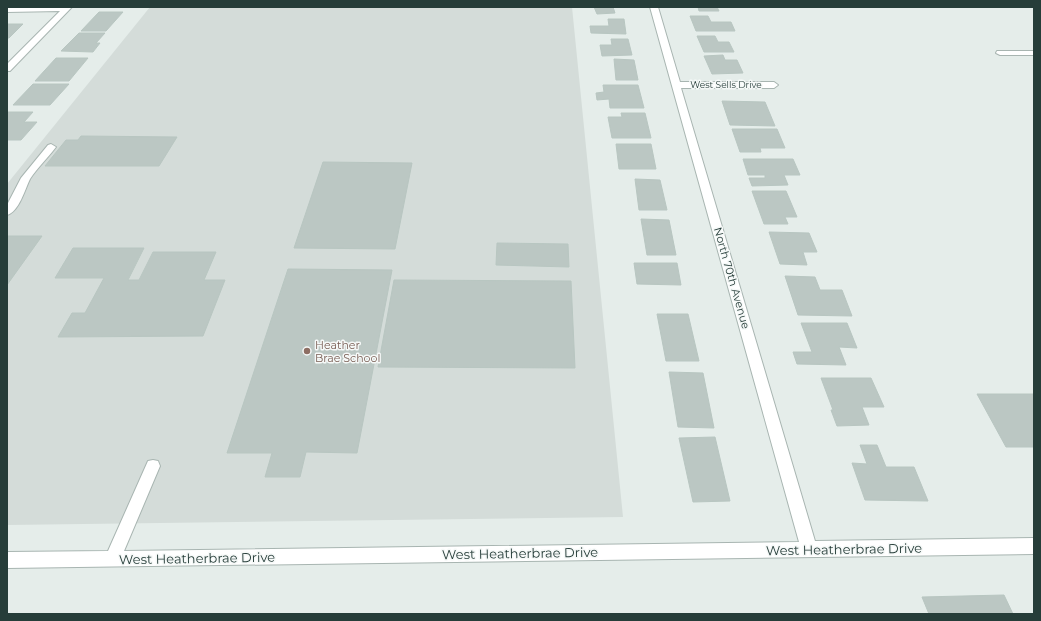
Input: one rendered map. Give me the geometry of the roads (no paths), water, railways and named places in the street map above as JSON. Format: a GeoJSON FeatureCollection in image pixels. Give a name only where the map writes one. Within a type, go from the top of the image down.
{"type":"FeatureCollection","features":[{"type":"Feature","properties":{"kind":"street","name":"North 70th Avenue"},"geometry":{"type":"LineString","coordinates":[[654,7],[809,549]]}},
{"type":"Feature","properties":{"kind":"street"},"geometry":{"type":"LineString","coordinates":[[7,10],[67,8]]}},
{"type":"Feature","properties":{"kind":"street"},"geometry":{"type":"LineString","coordinates":[[7,68],[67,8]]}},
{"type":"Feature","properties":{"kind":"street"},"geometry":{"type":"LineString","coordinates":[[1000,52],[1034,53]]}},
{"type":"Feature","properties":{"kind":"street","name":"West Sells Drive"},"geometry":{"type":"LineString","coordinates":[[677,85],[774,85]]}},
{"type":"Feature","properties":{"kind":"street"},"geometry":{"type":"LineString","coordinates":[[7,212],[16,200],[26,178],[51,147]]}},
{"type":"Feature","properties":{"kind":"street"},"geometry":{"type":"LineString","coordinates":[[112,559],[153,466]]}},
{"type":"Feature","properties":{"kind":"street","name":"West Heatherbrae Drive"},"geometry":{"type":"LineString","coordinates":[[7,560],[1034,546]]}},
{"type":"Feature","properties":{"kind":"place","name":"Heather Brae School"},"geometry":{"type":"Point","coordinates":[307,351]}}]}
